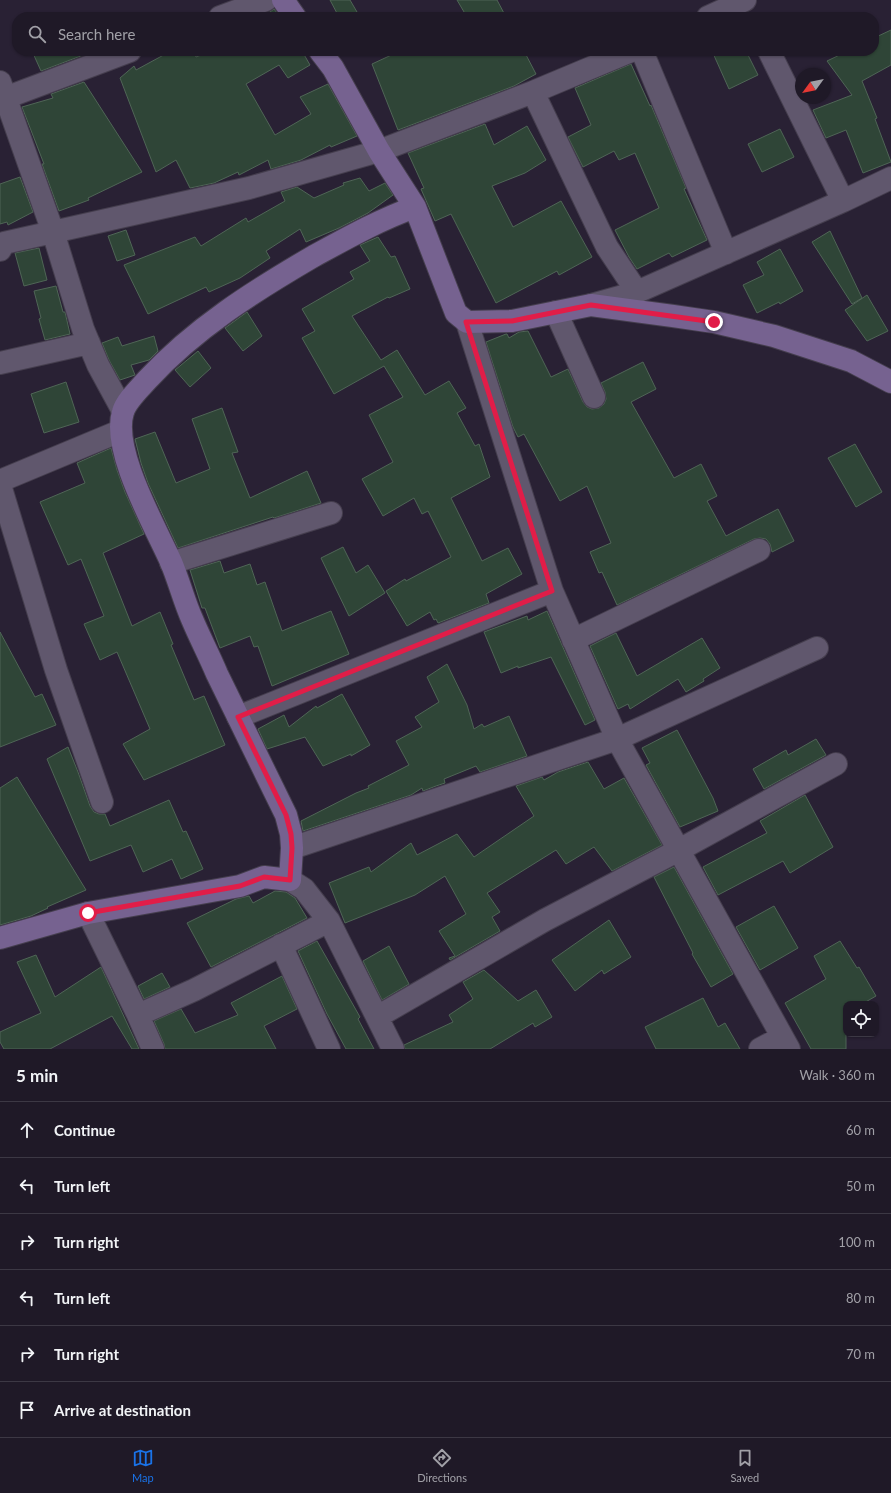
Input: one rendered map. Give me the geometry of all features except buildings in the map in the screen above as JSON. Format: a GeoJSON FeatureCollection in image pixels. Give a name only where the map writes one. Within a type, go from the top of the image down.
{"type":"FeatureCollection","features":[{"type":"Feature","properties":{"kind":"main road"},"geometry":{"type":"LineString","coordinates":[[283,0],[291,12]]}},
{"type":"Feature","properties":{"kind":"main road"},"geometry":{"type":"LineString","coordinates":[[324,56],[333,68],[378,151],[415,207],[456,313],[466,322],[512,321],[591,305],[714,322],[774,336],[850,361],[891,382]]}},
{"type":"Feature","properties":{"kind":"main road"},"geometry":{"type":"LineString","coordinates":[[0,938],[88,913],[240,886],[264,877],[290,880],[292,848],[291,834],[286,815],[191,619],[171,563],[154,528],[125,458],[122,421],[137,392],[160,366],[232,306],[271,281],[358,231],[415,207]]}},
{"type":"Feature","properties":{"kind":"street"},"geometry":{"type":"LineString","coordinates":[[234,12],[266,0]]}},
{"type":"Feature","properties":{"kind":"street"},"geometry":{"type":"LineString","coordinates":[[719,12],[744,0],[750,12]]}},
{"type":"Feature","properties":{"kind":"street"},"geometry":{"type":"LineString","coordinates":[[0,481],[122,421],[83,329],[53,232],[3,90],[114,56]]}},
{"type":"Feature","properties":{"kind":"street"},"geometry":{"type":"LineString","coordinates":[[0,250],[4,243],[249,188],[378,151],[533,92],[619,56]]}},
{"type":"Feature","properties":{"kind":"street"},"geometry":{"type":"LineString","coordinates":[[644,56],[726,253]]}},
{"type":"Feature","properties":{"kind":"street"},"geometry":{"type":"LineString","coordinates":[[771,56],[843,201]]}},
{"type":"Feature","properties":{"kind":"street"},"geometry":{"type":"LineString","coordinates":[[533,92],[607,247],[637,292]]}},
{"type":"Feature","properties":{"kind":"street"},"geometry":{"type":"LineString","coordinates":[[591,305],[637,292],[843,201],[891,178]]}},
{"type":"Feature","properties":{"kind":"street"},"geometry":{"type":"LineString","coordinates":[[556,312],[594,397]]}},
{"type":"Feature","properties":{"kind":"street"},"geometry":{"type":"LineString","coordinates":[[466,322],[552,591],[617,739],[786,1043],[760,1049]]}},
{"type":"Feature","properties":{"kind":"street"},"geometry":{"type":"LineString","coordinates":[[0,363],[89,342]]}},
{"type":"Feature","properties":{"kind":"street"},"geometry":{"type":"LineString","coordinates":[[0,485],[56,670],[102,802]]}},
{"type":"Feature","properties":{"kind":"street"},"geometry":{"type":"LineString","coordinates":[[171,563],[331,513]]}},
{"type":"Feature","properties":{"kind":"street"},"geometry":{"type":"LineString","coordinates":[[574,640],[760,550]]}},
{"type":"Feature","properties":{"kind":"street"},"geometry":{"type":"LineString","coordinates":[[238,717],[552,591]]}},
{"type":"Feature","properties":{"kind":"street"},"geometry":{"type":"LineString","coordinates":[[292,848],[617,739],[817,648]]}},
{"type":"Feature","properties":{"kind":"street"},"geometry":{"type":"LineString","coordinates":[[377,1017],[544,920],[679,850],[836,764]]}},
{"type":"Feature","properties":{"kind":"street"},"geometry":{"type":"LineString","coordinates":[[290,880],[304,889],[329,921],[393,1049]]}},
{"type":"Feature","properties":{"kind":"street"},"geometry":{"type":"LineString","coordinates":[[88,913],[153,1049]]}},
{"type":"Feature","properties":{"kind":"street"},"geometry":{"type":"LineString","coordinates":[[138,1015],[194,990],[329,921]]}},
{"type":"Feature","properties":{"kind":"street"},"geometry":{"type":"LineString","coordinates":[[281,945],[329,1049]]}},
{"type":"Feature","properties":{"kind":"route"},"geometry":{"type":"LineString","coordinates":[[88,913],[240,886],[264,877],[290,880],[292,848],[291,834],[286,815],[238,717],[552,591],[466,322],[512,321],[591,305],[714,322]]}}]}
